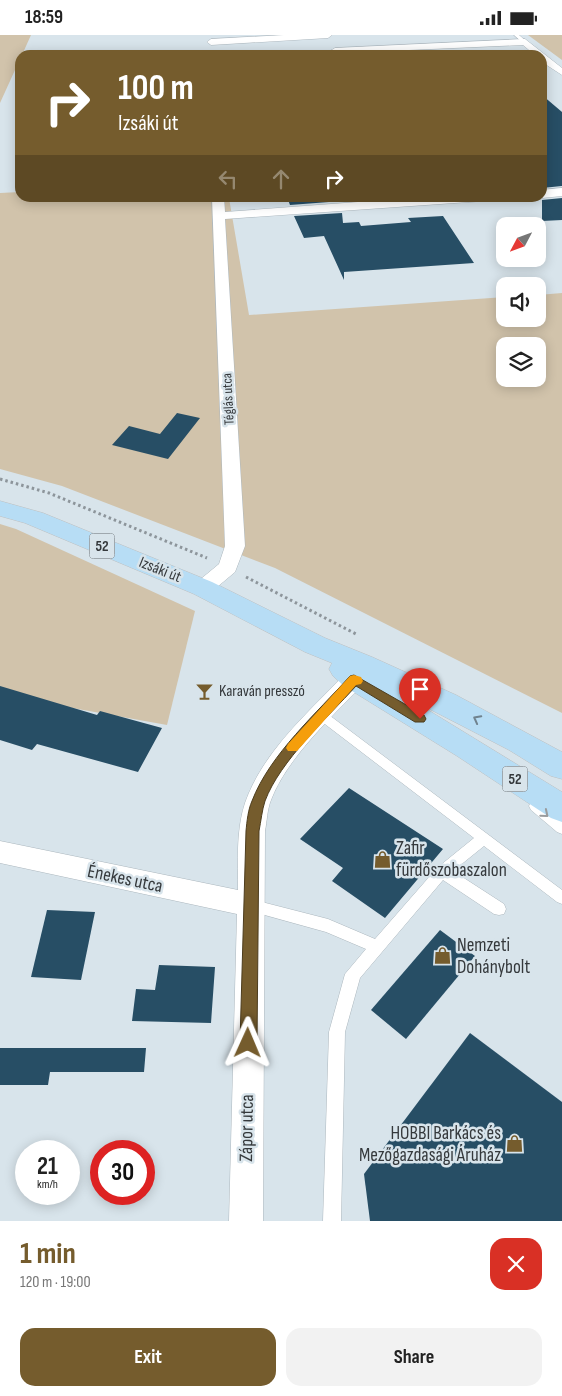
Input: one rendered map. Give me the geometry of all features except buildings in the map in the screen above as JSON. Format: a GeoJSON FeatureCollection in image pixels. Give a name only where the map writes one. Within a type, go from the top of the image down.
{"type":"FeatureCollection","features":[{"type":"Feature","properties":{"kind":"main road","name":"Izsáki út"},"geometry":{"type":"LineString","coordinates":[[0,508],[34,518],[203,588],[315,645],[362,664],[446,703],[520,742],[562,767]]}},
{"type":"Feature","properties":{"kind":"main road","name":"Izsáki út"},"geometry":{"type":"LineString","coordinates":[[315,645],[354,679],[468,748],[562,809]]}},
{"type":"Feature","properties":{"kind":"street"},"geometry":{"type":"LineString","coordinates":[[211,38],[328,35]]}},
{"type":"Feature","properties":{"kind":"street"},"geometry":{"type":"LineString","coordinates":[[393,50],[525,43],[533,50]]}},
{"type":"Feature","properties":{"kind":"street"},"geometry":{"type":"LineString","coordinates":[[547,61],[562,72]]}},
{"type":"Feature","properties":{"kind":"street"},"geometry":{"type":"LineString","coordinates":[[547,194],[562,192]]}},
{"type":"Feature","properties":{"kind":"street","name":"Téglás utca"},"geometry":{"type":"LineString","coordinates":[[219,202],[235,546],[228,567]]}},
{"type":"Feature","properties":{"kind":"street"},"geometry":{"type":"LineString","coordinates":[[220,216],[376,202]]}},
{"type":"Feature","properties":{"kind":"street"},"geometry":{"type":"LineString","coordinates":[[203,588],[228,567]]}},
{"type":"Feature","properties":{"kind":"street","name":"Zápor utca"},"geometry":{"type":"LineString","coordinates":[[246,1221],[252,831],[258,802],[268,780],[321,715],[354,679]]}},
{"type":"Feature","properties":{"kind":"street","name":"Énekes utca"},"geometry":{"type":"LineString","coordinates":[[0,852],[250,905]]}},
{"type":"Feature","properties":{"kind":"lane"},"geometry":{"type":"LineString","coordinates":[[516,35],[525,43]]}},
{"type":"Feature","properties":{"kind":"lane"},"geometry":{"type":"LineString","coordinates":[[321,715],[562,898]]}},
{"type":"Feature","properties":{"kind":"lane"},"geometry":{"type":"LineString","coordinates":[[468,748],[562,828]]}},
{"type":"Feature","properties":{"kind":"lane"},"geometry":{"type":"LineString","coordinates":[[332,1221],[337,1032],[353,974],[442,872],[484,838]]}},
{"type":"Feature","properties":{"kind":"lane"},"geometry":{"type":"LineString","coordinates":[[442,872],[499,909]]}},
{"type":"Feature","properties":{"kind":"lane"},"geometry":{"type":"LineString","coordinates":[[250,905],[328,926],[378,947]]}},
{"type":"Feature","properties":{"kind":"path"},"geometry":{"type":"LineString","coordinates":[[0,479],[49,493],[228,567]]}},
{"type":"Feature","properties":{"kind":"shaded area"},"geometry":{"type":"Polygon","coordinates":[[[0,35],[31,35],[24,50],[15,50],[15,70],[0,103],[0,35]]]}},
{"type":"Feature","properties":{"kind":"shaded area"},"geometry":{"type":"Polygon","coordinates":[[[528,35],[562,35],[562,60],[528,35]]]}},
{"type":"Feature","properties":{"kind":"shaded area"},"geometry":{"type":"Polygon","coordinates":[[[15,192],[15,202],[230,202],[249,315],[496,298],[496,327],[546,327],[546,294],[562,293],[562,713],[275,568],[62,486],[0,469],[0,193],[15,192]]]}},
{"type":"Feature","properties":{"kind":"shaded area"},"geometry":{"type":"Polygon","coordinates":[[[0,524],[16,529],[195,611],[167,725],[0,695],[0,524]]]}},
{"type":"Feature","properties":{"kind":"slow traffic"},"geometry":{"type":"LineString","coordinates":[[293,748],[354,679],[357,681]]}},
{"type":"Feature","properties":{"kind":"place","name":"Karaván presszó"},"geometry":{"type":"Point","coordinates":[205,691]}},
{"type":"Feature","properties":{"kind":"place","name":"Zafir fürdőszobaszalon"},"geometry":{"type":"Point","coordinates":[382,859]}},
{"type":"Feature","properties":{"kind":"place","name":"Nemzeti Dohánybolt"},"geometry":{"type":"Point","coordinates":[443,956]}},
{"type":"Feature","properties":{"kind":"place","name":"HOBBI Barkács és Mezőgazdasági Áruház"},"geometry":{"type":"Point","coordinates":[515,1144]}},
{"type":"Feature","properties":{"kind":"route"},"geometry":{"type":"LineString","coordinates":[[248,1043],[252,831],[258,802],[268,780],[321,715],[354,679],[420,719]]}}]}
